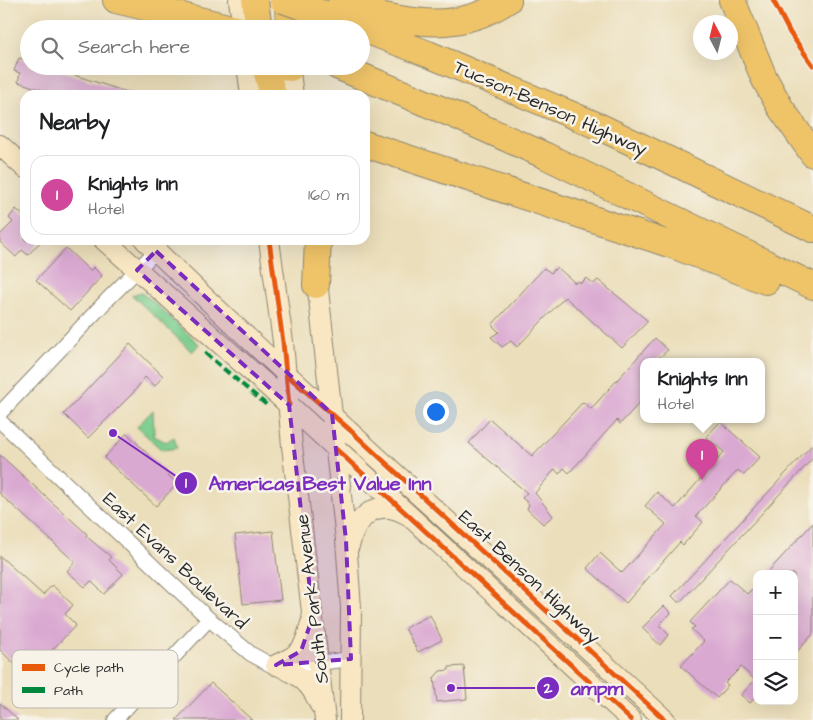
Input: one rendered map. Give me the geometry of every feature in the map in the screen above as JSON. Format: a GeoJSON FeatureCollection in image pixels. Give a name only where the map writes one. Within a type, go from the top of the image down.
{"type":"FeatureCollection","features":[{"type":"Feature","properties":{"kind":"highway"},"geometry":{"type":"LineString","coordinates":[[116,0],[202,18]]}},
{"type":"Feature","properties":{"kind":"highway"},"geometry":{"type":"LineString","coordinates":[[154,0],[208,20]]}},
{"type":"Feature","properties":{"kind":"highway"},"geometry":{"type":"LineString","coordinates":[[255,0],[258,20]]}},
{"type":"Feature","properties":{"kind":"highway","name":"Tucson–Benson Highway"},"geometry":{"type":"LineString","coordinates":[[282,0],[321,5],[354,20]]}},
{"type":"Feature","properties":{"kind":"highway"},"geometry":{"type":"LineString","coordinates":[[288,0],[289,20]]}},
{"type":"Feature","properties":{"kind":"highway"},"geometry":{"type":"LineString","coordinates":[[321,5],[422,23],[446,23],[467,19],[486,12],[508,0]]}},
{"type":"Feature","properties":{"kind":"highway"},"geometry":{"type":"LineString","coordinates":[[732,0],[764,78],[780,107],[813,154]]}},
{"type":"Feature","properties":{"kind":"highway","name":"Tucson–Benson Highway"},"geometry":{"type":"LineString","coordinates":[[370,27],[598,126],[813,230]]}},
{"type":"Feature","properties":{"kind":"highway"},"geometry":{"type":"LineString","coordinates":[[275,90],[280,75]]}},
{"type":"Feature","properties":{"kind":"highway"},"geometry":{"type":"LineString","coordinates":[[359,75],[538,152],[813,286]]}},
{"type":"Feature","properties":{"kind":"highway"},"geometry":{"type":"LineString","coordinates":[[370,146],[703,256],[813,301]]}},
{"type":"Feature","properties":{"kind":"highway"},"geometry":{"type":"LineString","coordinates":[[370,149],[391,153]]}},
{"type":"Feature","properties":{"kind":"highway"},"geometry":{"type":"LineString","coordinates":[[316,285],[318,245]]}},
{"type":"Feature","properties":{"kind":"main road"},"geometry":{"type":"LineString","coordinates":[[239,0],[241,20]]}},
{"type":"Feature","properties":{"kind":"main road"},"geometry":{"type":"LineString","coordinates":[[276,0],[279,20]]}},
{"type":"Feature","properties":{"kind":"main road"},"geometry":{"type":"LineString","coordinates":[[248,75],[250,90]]}},
{"type":"Feature","properties":{"kind":"main road"},"geometry":{"type":"LineString","coordinates":[[286,75],[291,90]]}},
{"type":"Feature","properties":{"kind":"main road"},"geometry":{"type":"LineString","coordinates":[[0,145],[20,163]]}},
{"type":"Feature","properties":{"kind":"main road","name":"East Benson Highway"},"geometry":{"type":"LineString","coordinates":[[110,245],[289,404],[630,720]]}},
{"type":"Feature","properties":{"kind":"main road","name":"South Park Avenue"},"geometry":{"type":"LineString","coordinates":[[270,245],[325,719]]}},
{"type":"Feature","properties":{"kind":"main road","name":"South Park Avenue"},"geometry":{"type":"LineString","coordinates":[[312,245],[336,449],[351,608],[350,720]]}},
{"type":"Feature","properties":{"kind":"main road","name":"East Benson Highway"},"geometry":{"type":"LineString","coordinates":[[150,246],[286,374],[332,414],[664,720]]}},
{"type":"Feature","properties":{"kind":"main road"},"geometry":{"type":"LineString","coordinates":[[347,560],[354,529],[358,522],[369,513],[389,508],[404,513],[412,519]]}},
{"type":"Feature","properties":{"kind":"main road"},"geometry":{"type":"LineString","coordinates":[[277,665],[302,651],[313,616]]}},
{"type":"Feature","properties":{"kind":"main road"},"geometry":{"type":"LineString","coordinates":[[277,665],[300,676],[308,683],[325,719]]}},
{"type":"Feature","properties":{"kind":"street"},"geometry":{"type":"LineString","coordinates":[[0,413],[137,270],[150,246]]}},
{"type":"Feature","properties":{"kind":"street","name":"East Evans Boulevard"},"geometry":{"type":"LineString","coordinates":[[0,421],[209,619],[251,654],[270,665],[293,666],[351,659]]}},
{"type":"Feature","properties":{"kind":"street"},"geometry":{"type":"LineString","coordinates":[[178,652],[209,619]]}},
{"type":"Feature","properties":{"kind":"street"},"geometry":{"type":"LineString","coordinates":[[115,720],[126,708]]}},
{"type":"Feature","properties":{"kind":"highlighted area"},"geometry":{"type":"Polygon","coordinates":[[[156,251],[332,414],[346,540],[351,659],[276,665],[301,651],[313,616],[289,405],[137,270],[156,251]]]}},
{"type":"Feature","properties":{"kind":"green space"},"geometry":{"type":"Polygon","coordinates":[[[141,293],[199,344],[192,352],[132,295],[141,293]]]}},
{"type":"Feature","properties":{"kind":"green space"},"geometry":{"type":"Polygon","coordinates":[[[153,410],[154,436],[166,442],[174,437],[177,448],[162,450],[137,427],[153,410]]]}},
{"type":"Feature","properties":{"kind":"building"},"geometry":{"type":"Polygon","coordinates":[[[19,58],[20,58],[20,73],[14,71],[19,58]]]}},
{"type":"Feature","properties":{"kind":"building"},"geometry":{"type":"Polygon","coordinates":[[[20,73],[20,75],[74,75],[121,90],[43,90],[18,82],[20,73]]]}},
{"type":"Feature","properties":{"kind":"building"},"geometry":{"type":"Polygon","coordinates":[[[16,209],[20,213],[20,245],[37,245],[28,255],[22,250],[16,257],[0,242],[0,235],[13,222],[9,218],[16,209]]]}},
{"type":"Feature","properties":{"kind":"building"},"geometry":{"type":"Polygon","coordinates":[[[66,248],[90,271],[93,267],[102,276],[70,311],[36,280],[66,248]]]}},
{"type":"Feature","properties":{"kind":"building"},"geometry":{"type":"Polygon","coordinates":[[[557,267],[575,283],[578,281],[581,283],[586,278],[593,284],[598,280],[648,321],[622,348],[565,297],[517,347],[511,341],[502,347],[491,337],[499,332],[492,325],[544,268],[551,273],[557,267]]]}},
{"type":"Feature","properties":{"kind":"building"},"geometry":{"type":"Polygon","coordinates":[[[655,338],[668,350],[659,358],[640,358],[640,402],[620,424],[617,420],[569,473],[564,468],[559,474],[555,469],[535,493],[553,516],[543,524],[527,509],[529,504],[522,498],[527,493],[469,443],[490,419],[532,456],[583,402],[591,409],[655,338]]]}},
{"type":"Feature","properties":{"kind":"building"},"geometry":{"type":"Polygon","coordinates":[[[130,344],[163,376],[155,386],[145,377],[133,393],[88,438],[64,414],[130,344]]]}},
{"type":"Feature","properties":{"kind":"building"},"geometry":{"type":"Polygon","coordinates":[[[721,423],[760,457],[744,475],[738,470],[696,516],[703,522],[683,545],[680,542],[626,603],[587,568],[600,553],[622,573],[666,524],[645,506],[657,492],[675,508],[724,452],[706,437],[721,423]]]}},
{"type":"Feature","properties":{"kind":"building"},"geometry":{"type":"Polygon","coordinates":[[[127,433],[177,484],[156,506],[104,458],[127,433]]]}},
{"type":"Feature","properties":{"kind":"building"},"geometry":{"type":"Polygon","coordinates":[[[813,444],[813,458],[679,603],[672,596],[813,444]]]}},
{"type":"Feature","properties":{"kind":"building"},"geometry":{"type":"Polygon","coordinates":[[[0,455],[111,557],[109,560],[123,574],[104,594],[91,581],[85,587],[67,571],[75,562],[0,494],[0,455]]]}},
{"type":"Feature","properties":{"kind":"building"},"geometry":{"type":"Polygon","coordinates":[[[813,523],[813,634],[798,651],[798,570],[770,570],[813,523]]]}},
{"type":"Feature","properties":{"kind":"building"},"geometry":{"type":"Polygon","coordinates":[[[273,531],[281,600],[243,604],[235,535],[273,531]]]}},
{"type":"Feature","properties":{"kind":"building"},"geometry":{"type":"Polygon","coordinates":[[[0,556],[43,595],[52,585],[73,605],[65,614],[76,625],[52,650],[12,650],[12,662],[0,650],[0,556]]]}},
{"type":"Feature","properties":{"kind":"building"},"geometry":{"type":"Polygon","coordinates":[[[730,579],[747,594],[753,588],[753,678],[741,667],[725,683],[728,685],[717,698],[681,666],[704,641],[691,629],[695,627],[690,622],[730,579]]]}},
{"type":"Feature","properties":{"kind":"building"},"geometry":{"type":"Polygon","coordinates":[[[664,606],[671,613],[659,625],[669,635],[660,645],[642,628],[664,606]]]}},
{"type":"Feature","properties":{"kind":"building"},"geometry":{"type":"Polygon","coordinates":[[[430,615],[442,640],[418,652],[405,628],[430,615]]]}},
{"type":"Feature","properties":{"kind":"building"},"geometry":{"type":"Polygon","coordinates":[[[464,666],[467,699],[437,702],[434,678],[440,671],[449,670],[449,667],[464,666]]]}},
{"type":"Feature","properties":{"kind":"building"},"geometry":{"type":"Polygon","coordinates":[[[753,682],[753,700],[750,703],[741,695],[753,682]]]}},
{"type":"Feature","properties":{"kind":"building"},"geometry":{"type":"Polygon","coordinates":[[[211,683],[252,720],[176,720],[211,683]]]}},
{"type":"Feature","properties":{"kind":"building"},"geometry":{"type":"Polygon","coordinates":[[[0,703],[18,720],[0,720],[0,703]]]}},
{"type":"Feature","properties":{"kind":"marked path"},"geometry":{"type":"LineString","coordinates":[[205,353],[269,407]]}},
{"type":"Feature","properties":{"kind":"cycle path"},"geometry":{"type":"LineString","coordinates":[[773,0],[790,33],[813,65]]}},
{"type":"Feature","properties":{"kind":"cycle path"},"geometry":{"type":"LineString","coordinates":[[270,245],[283,342],[289,405]]}},
{"type":"Feature","properties":{"kind":"cycle path"},"geometry":{"type":"LineString","coordinates":[[286,374],[350,430],[665,720]]}},
{"type":"Feature","properties":{"kind":"cycle path"},"geometry":{"type":"LineString","coordinates":[[336,449],[631,720]]}},
{"type":"Feature","properties":{"kind":"place","name":"Americas Best Value Inn"},"geometry":{"type":"Point","coordinates":[113,433]}},
{"type":"Feature","properties":{"kind":"place","name":"Knights Inn"},"geometry":{"type":"Point","coordinates":[702,480]}},
{"type":"Feature","properties":{"kind":"place","name":"ampm"},"geometry":{"type":"Point","coordinates":[451,688]}}]}
